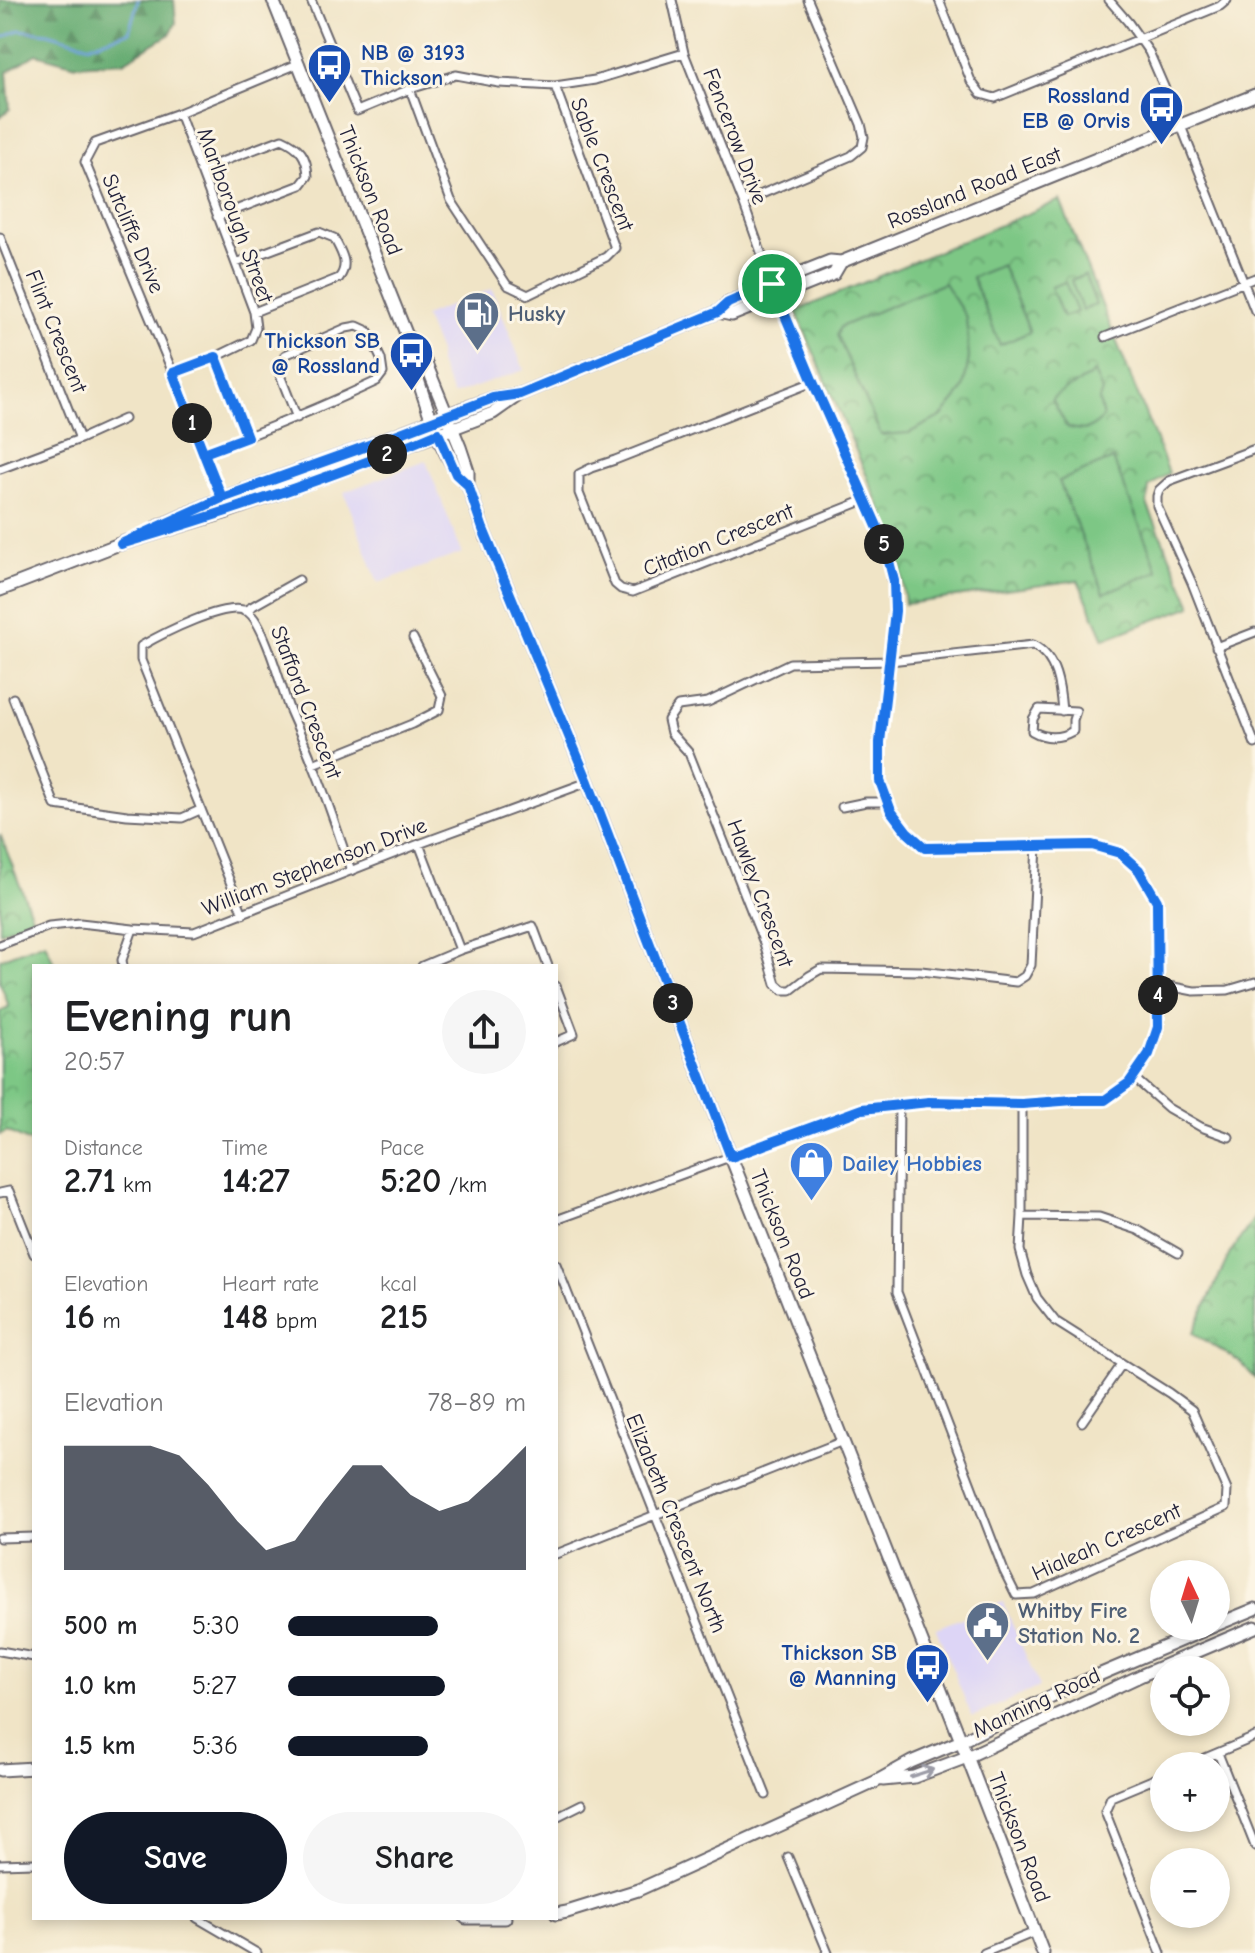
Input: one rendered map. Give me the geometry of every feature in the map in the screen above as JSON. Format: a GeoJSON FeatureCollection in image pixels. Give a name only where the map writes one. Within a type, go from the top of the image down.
{"type":"FeatureCollection","features":[{"type":"Feature","properties":{"kind":"main road","name":"Thickson Road"},"geometry":{"type":"LineString","coordinates":[[273,0],[413,351],[413,364],[438,433],[456,474],[468,485]]}},
{"type":"Feature","properties":{"kind":"main road","name":"Rossland Road East"},"geometry":{"type":"LineString","coordinates":[[121,544],[227,512],[493,413],[520,394],[718,312],[728,303],[772,284],[830,261],[841,262],[1255,95]]}},
{"type":"Feature","properties":{"kind":"main road","name":"Rossland Road East"},"geometry":{"type":"LineString","coordinates":[[718,312],[732,315],[834,274],[841,262]]}},
{"type":"Feature","properties":{"kind":"main road","name":"Thickson Road"},"geometry":{"type":"LineString","coordinates":[[413,351],[425,361],[453,428],[483,529],[588,782],[731,1157],[1043,1953]]}},
{"type":"Feature","properties":{"kind":"main road","name":"Rossland Road East"},"geometry":{"type":"LineString","coordinates":[[0,590],[121,544],[222,498],[493,398],[520,394]]}},
{"type":"Feature","properties":{"kind":"main road","name":"Manning Road"},"geometry":{"type":"LineString","coordinates":[[1230,1620],[1255,1609]]}},
{"type":"Feature","properties":{"kind":"main road","name":"Manning Road"},"geometry":{"type":"LineString","coordinates":[[875,1782],[914,1777],[967,1757],[1142,1675],[1255,1627]]}},
{"type":"Feature","properties":{"kind":"main road","name":"Manning Road"},"geometry":{"type":"LineString","coordinates":[[558,1914],[638,1890],[875,1782],[1068,1688],[1182,1640]]}},
{"type":"Feature","properties":{"kind":"main road"},"geometry":{"type":"LineString","coordinates":[[0,1770],[32,1768]]}},
{"type":"Feature","properties":{"kind":"street"},"geometry":{"type":"LineString","coordinates":[[311,0],[357,111],[410,89],[456,75],[499,83],[555,86],[595,80],[684,53]]}},
{"type":"Feature","properties":{"kind":"street","name":"Fencerow Drive"},"geometry":{"type":"LineString","coordinates":[[672,0],[684,53],[772,284],[884,542],[894,581],[895,611],[880,742],[880,781],[887,802]]}},
{"type":"Feature","properties":{"kind":"street"},"geometry":{"type":"LineString","coordinates":[[743,202],[851,156],[862,147],[864,137],[861,124],[808,0]]}},
{"type":"Feature","properties":{"kind":"street"},"geometry":{"type":"LineString","coordinates":[[939,0],[971,81],[981,94],[995,98],[1220,6],[1227,0]]}},
{"type":"Feature","properties":{"kind":"street"},"geometry":{"type":"LineString","coordinates":[[1109,0],[1149,52],[1255,311]]}},
{"type":"Feature","properties":{"kind":"street","name":"Sutcliffe Drive"},"geometry":{"type":"LineString","coordinates":[[222,498],[85,162],[95,143],[179,113],[300,63]]}},
{"type":"Feature","properties":{"kind":"street","name":"Sable Crescent"},"geometry":{"type":"LineString","coordinates":[[410,89],[451,200],[507,285],[528,295],[606,257],[615,248],[555,86]]}},
{"type":"Feature","properties":{"kind":"street","name":"Marlborough Street"},"geometry":{"type":"LineString","coordinates":[[173,373],[251,340],[256,328],[254,312],[179,113]]}},
{"type":"Feature","properties":{"kind":"street"},"geometry":{"type":"LineString","coordinates":[[200,170],[282,139],[298,146],[308,167],[308,176],[301,185],[217,217]]}},
{"type":"Feature","properties":{"kind":"street"},"geometry":{"type":"LineString","coordinates":[[236,263],[319,232],[334,238],[345,260],[345,270],[339,278],[254,312]]}},
{"type":"Feature","properties":{"kind":"street","name":"Flint Crescent"},"geometry":{"type":"LineString","coordinates":[[0,237],[80,439]]}},
{"type":"Feature","properties":{"kind":"street"},"geometry":{"type":"LineString","coordinates":[[1105,337],[1255,278]]}},
{"type":"Feature","properties":{"kind":"street"},"geometry":{"type":"LineString","coordinates":[[204,453],[297,418],[377,381],[383,373],[381,359],[368,331],[357,326],[346,328],[285,355],[280,375],[297,418]]}},
{"type":"Feature","properties":{"kind":"street"},"geometry":{"type":"LineString","coordinates":[[216,357],[247,437]]}},
{"type":"Feature","properties":{"kind":"street","name":"Citation Crescent"},"geometry":{"type":"LineString","coordinates":[[813,382],[579,474],[579,493],[615,584],[633,592],[865,500]]}},
{"type":"Feature","properties":{"kind":"street"},"geometry":{"type":"LineString","coordinates":[[0,469],[124,419]]}},
{"type":"Feature","properties":{"kind":"street"},"geometry":{"type":"LineString","coordinates":[[1255,449],[1169,481],[1157,496],[1160,515],[1192,583],[1255,744]]}},
{"type":"Feature","properties":{"kind":"street"},"geometry":{"type":"LineString","coordinates":[[244,611],[299,580]]}},
{"type":"Feature","properties":{"kind":"street","name":"Stafford Crescent"},"geometry":{"type":"LineString","coordinates":[[243,914],[141,660],[141,646],[221,610],[236,608],[250,613],[261,630],[351,871]]}},
{"type":"Feature","properties":{"kind":"street"},"geometry":{"type":"LineString","coordinates":[[1216,647],[1255,632]]}},
{"type":"Feature","properties":{"kind":"street"},"geometry":{"type":"LineString","coordinates":[[313,764],[439,710],[442,696],[413,638]]}},
{"type":"Feature","properties":{"kind":"street"},"geometry":{"type":"LineString","coordinates":[[890,661],[1033,645],[1043,650],[1059,680],[1062,711]]}},
{"type":"Feature","properties":{"kind":"street","name":"Hawley Crescent"},"geometry":{"type":"LineString","coordinates":[[890,661],[790,663],[708,702],[678,706],[668,720],[671,733],[689,753],[764,943],[776,984],[783,990],[791,990],[821,969],[921,971],[1016,982],[1025,976],[1031,965],[1037,845]]}},
{"type":"Feature","properties":{"kind":"street"},"geometry":{"type":"LineString","coordinates":[[13,698],[55,805],[127,815],[182,818],[200,810]]}},
{"type":"Feature","properties":{"kind":"street"},"geometry":{"type":"LineString","coordinates":[[1039,709],[1062,711],[1076,711],[1073,731],[1062,737],[1042,737],[1032,731],[1033,719],[1039,709]]}},
{"type":"Feature","properties":{"kind":"street","name":"William Stephenson Drive"},"geometry":{"type":"LineString","coordinates":[[0,945],[49,926],[80,923],[194,932],[588,782]]}},
{"type":"Feature","properties":{"kind":"street"},"geometry":{"type":"LineString","coordinates":[[558,1219],[862,1109],[929,1102],[1022,1104],[1105,1100],[1129,1083],[1149,1054],[1158,1027],[1157,901],[1139,870],[1120,853],[1092,845],[925,848],[907,832],[887,802],[842,807]]}},
{"type":"Feature","properties":{"kind":"street"},"geometry":{"type":"LineString","coordinates":[[419,844],[460,950]]}},
{"type":"Feature","properties":{"kind":"street"},"geometry":{"type":"LineString","coordinates":[[427,964],[533,926],[547,964]]}},
{"type":"Feature","properties":{"kind":"street"},"geometry":{"type":"LineString","coordinates":[[123,964],[133,929]]}},
{"type":"Feature","properties":{"kind":"street"},"geometry":{"type":"LineString","coordinates":[[1158,984],[1194,991],[1228,990],[1255,982]]}},
{"type":"Feature","properties":{"kind":"street"},"geometry":{"type":"LineString","coordinates":[[558,991],[574,1034],[558,1041]]}},
{"type":"Feature","properties":{"kind":"street"},"geometry":{"type":"LineString","coordinates":[[1133,1077],[1168,1108],[1201,1127],[1229,1137]]}},
{"type":"Feature","properties":{"kind":"street","name":"Hialeah Crescent"},"geometry":{"type":"LineString","coordinates":[[899,1104],[897,1292],[1016,1595],[1034,1594],[1226,1507],[1227,1490],[1192,1410],[1055,1321],[1037,1298],[1020,1250],[1022,1104]]}},
{"type":"Feature","properties":{"kind":"street"},"geometry":{"type":"LineString","coordinates":[[0,1193],[9,1191],[32,1249]]}},
{"type":"Feature","properties":{"kind":"street"},"geometry":{"type":"LineString","coordinates":[[1022,1216],[1099,1217],[1138,1230],[1178,1253]]}},
{"type":"Feature","properties":{"kind":"street","name":"Elizabeth Crescent North"},"geometry":{"type":"LineString","coordinates":[[558,1269],[766,1795]]}},
{"type":"Feature","properties":{"kind":"street"},"geometry":{"type":"LineString","coordinates":[[1082,1422],[1122,1364]]}},
{"type":"Feature","properties":{"kind":"street"},"geometry":{"type":"LineString","coordinates":[[558,1553],[843,1441]]}},
{"type":"Feature","properties":{"kind":"street"},"geometry":{"type":"LineString","coordinates":[[0,1538],[32,1537]]}},
{"type":"Feature","properties":{"kind":"street"},"geometry":{"type":"LineString","coordinates":[[0,1651],[32,1657]]}},
{"type":"Feature","properties":{"kind":"street"},"geometry":{"type":"LineString","coordinates":[[1220,1752],[1255,1737]]}},
{"type":"Feature","properties":{"kind":"street"},"geometry":{"type":"LineString","coordinates":[[1150,1781],[1111,1797],[1105,1811],[1161,1953]]}},
{"type":"Feature","properties":{"kind":"street"},"geometry":{"type":"LineString","coordinates":[[1230,1783],[1255,1846]]}},
{"type":"Feature","properties":{"kind":"street"},"geometry":{"type":"LineString","coordinates":[[558,1816],[582,1804]]}},
{"type":"Feature","properties":{"kind":"street"},"geometry":{"type":"LineString","coordinates":[[788,1857],[828,1953]]}},
{"type":"Feature","properties":{"kind":"street"},"geometry":{"type":"LineString","coordinates":[[0,1864],[32,1863]]}},
{"type":"Feature","properties":{"kind":"street"},"geometry":{"type":"LineString","coordinates":[[200,1920],[254,1952]]}},
{"type":"Feature","properties":{"kind":"street"},"geometry":{"type":"LineString","coordinates":[[984,1953],[1035,1932]]}},
{"type":"Feature","properties":{"kind":"shaded area"},"geometry":{"type":"Polygon","coordinates":[[[492,289],[524,370],[453,395],[439,364],[439,352],[424,316],[492,289]]]}},
{"type":"Feature","properties":{"kind":"shaded area"},"geometry":{"type":"Polygon","coordinates":[[[426,461],[462,553],[378,583],[344,492],[426,461]]]}},
{"type":"Feature","properties":{"kind":"shaded area"},"geometry":{"type":"Polygon","coordinates":[[[1003,1602],[1039,1687],[972,1717],[936,1628],[1003,1602]]]}},
{"type":"Feature","properties":{"kind":"green space"},"geometry":{"type":"Polygon","coordinates":[[[0,0],[174,0],[176,23],[170,34],[123,62],[76,65],[36,54],[7,72],[10,109],[0,117],[0,0]]]}},
{"type":"Feature","properties":{"kind":"green space"},"geometry":{"type":"Polygon","coordinates":[[[1060,200],[1169,473],[1149,487],[1147,504],[1192,606],[1104,639],[1078,580],[905,604],[899,551],[796,311],[1060,200]]]}},
{"type":"Feature","properties":{"kind":"green space"},"geometry":{"type":"Polygon","coordinates":[[[1002,265],[1030,332],[1000,345],[972,277],[1002,265]]]}},
{"type":"Feature","properties":{"kind":"green space"},"geometry":{"type":"Polygon","coordinates":[[[1085,275],[1096,305],[1082,310],[1071,280],[1085,275]]]}},
{"type":"Feature","properties":{"kind":"green space"},"geometry":{"type":"Polygon","coordinates":[[[1065,282],[1077,312],[1063,317],[1051,287],[1065,282]]]}},
{"type":"Feature","properties":{"kind":"green space"},"geometry":{"type":"Polygon","coordinates":[[[944,283],[966,317],[969,358],[963,390],[942,416],[909,433],[881,435],[837,335],[840,327],[944,283]]]}},
{"type":"Feature","properties":{"kind":"green space"},"geometry":{"type":"Polygon","coordinates":[[[1094,372],[1102,391],[1099,400],[1103,418],[1086,429],[1067,427],[1052,399],[1094,372]]]}},
{"type":"Feature","properties":{"kind":"green space"},"geometry":{"type":"Polygon","coordinates":[[[1113,459],[1158,571],[1104,593],[1059,481],[1113,459]]]}},
{"type":"Feature","properties":{"kind":"green space"},"geometry":{"type":"Polygon","coordinates":[[[0,834],[33,919],[0,932],[0,834]]]}},
{"type":"Feature","properties":{"kind":"green space"},"geometry":{"type":"Polygon","coordinates":[[[45,942],[54,964],[32,964],[32,1143],[7,1131],[0,1134],[0,1011],[9,1007],[0,982],[0,959],[45,942]]]}},
{"type":"Feature","properties":{"kind":"green space"},"geometry":{"type":"Polygon","coordinates":[[[1255,1217],[1255,1378],[1240,1362],[1193,1333],[1230,1253],[1255,1217]]]}},
{"type":"Feature","properties":{"kind":"waterway"},"geometry":{"type":"LineString","coordinates":[[0,39],[19,30],[48,33],[89,45],[129,32],[138,0]]}},
{"type":"Feature","properties":{"kind":"place","name":"NB @ 3193 Thickson"},"geometry":{"type":"Point","coordinates":[330,104]}},
{"type":"Feature","properties":{"kind":"place","name":"Rossland EB @ Orvis"},"geometry":{"type":"Point","coordinates":[1161,147]}},
{"type":"Feature","properties":{"kind":"place","name":"Husky"},"geometry":{"type":"Point","coordinates":[477,352]}},
{"type":"Feature","properties":{"kind":"place","name":"Thickson SB @ Rossland"},"geometry":{"type":"Point","coordinates":[411,392]}},
{"type":"Feature","properties":{"kind":"place","name":"Dailey Hobbies"},"geometry":{"type":"Point","coordinates":[811,1202]}},
{"type":"Feature","properties":{"kind":"place","name":"Whitby Fire Station No. 2"},"geometry":{"type":"Point","coordinates":[987,1662]}},
{"type":"Feature","properties":{"kind":"place","name":"Thickson SB @ Manning"},"geometry":{"type":"Point","coordinates":[928,1704]}},
{"type":"Feature","properties":{"kind":"route"},"geometry":{"type":"LineString","coordinates":[[772,284],[728,303],[718,312],[520,394],[493,398],[222,498],[216,484],[173,373],[216,357],[247,437],[204,453],[222,498],[121,544],[227,512],[438,433],[456,474],[468,485],[483,529],[588,782],[731,1157],[862,1109],[929,1102],[1022,1104],[1105,1100],[1129,1083],[1149,1054],[1158,1027],[1157,901],[1139,870],[1120,853],[1092,845],[925,848],[907,832],[891,811],[880,781],[880,742],[895,611],[894,581],[884,542],[772,284]]}}]}
